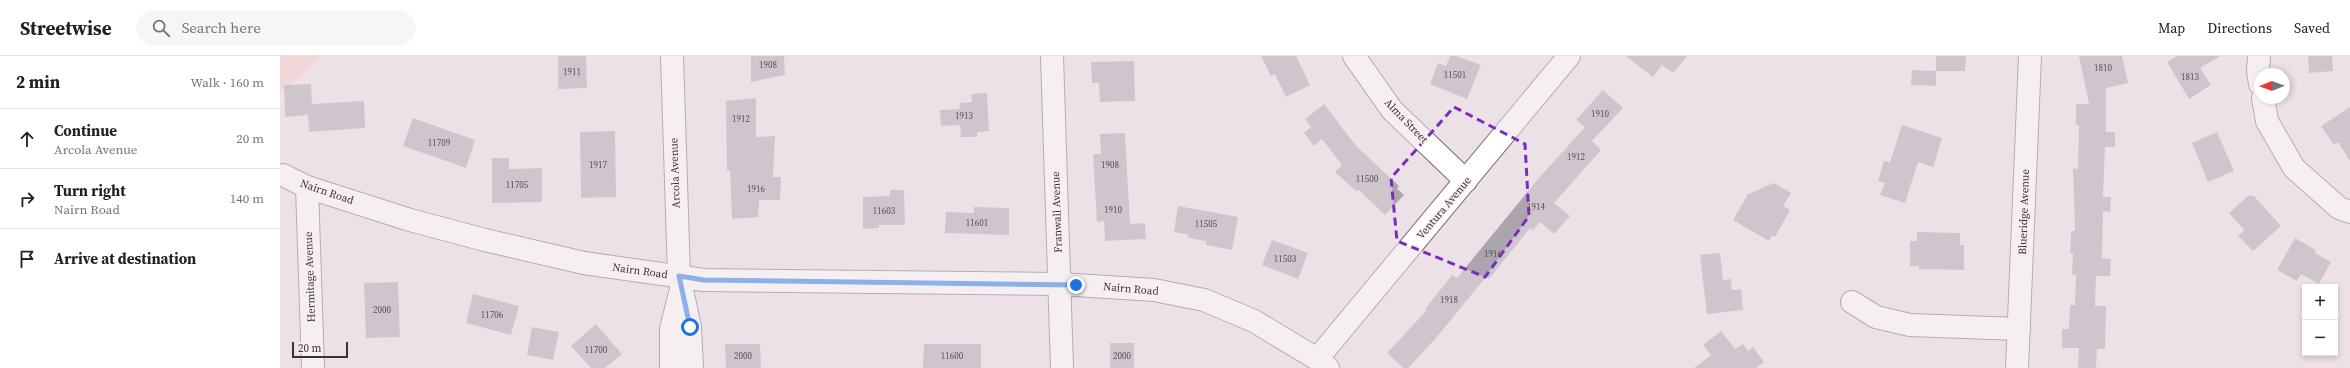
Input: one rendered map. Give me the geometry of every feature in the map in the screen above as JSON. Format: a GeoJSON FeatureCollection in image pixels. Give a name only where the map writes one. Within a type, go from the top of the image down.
{"type":"FeatureCollection","features":[{"type":"Feature","properties":{"kind":"street","name":"Arcola Avenue"},"geometry":{"type":"LineString","coordinates":[[672,56],[680,283],[690,327],[692,368]]}},
{"type":"Feature","properties":{"kind":"street","name":"Franwall Avenue"},"geometry":{"type":"LineString","coordinates":[[1052,56],[1062,368]]}},
{"type":"Feature","properties":{"kind":"street","name":"Alma Street"},"geometry":{"type":"LineString","coordinates":[[1354,56],[1392,110],[1466,181]]}},
{"type":"Feature","properties":{"kind":"street","name":"Ventura Avenue"},"geometry":{"type":"LineString","coordinates":[[1322,364],[1466,181],[1570,56]]}},
{"type":"Feature","properties":{"kind":"street","name":"Blueridge Avenue"},"geometry":{"type":"LineString","coordinates":[[2018,368],[2030,56]]}},
{"type":"Feature","properties":{"kind":"street"},"geometry":{"type":"LineString","coordinates":[[2258,68],[2259,56]]}},
{"type":"Feature","properties":{"kind":"street"},"geometry":{"type":"LineString","coordinates":[[2263,104],[2267,120],[2294,168],[2339,208],[2350,212]]}},
{"type":"Feature","properties":{"kind":"street","name":"Nairn Road"},"geometry":{"type":"LineString","coordinates":[[283,175],[307,187],[410,220],[485,240],[680,283],[704,280],[1060,284],[1154,290],[1204,300],[1254,322],[1322,364]]}},
{"type":"Feature","properties":{"kind":"street","name":"Hermitage Avenue"},"geometry":{"type":"LineString","coordinates":[[307,187],[313,368]]}},
{"type":"Feature","properties":{"kind":"street","name":"Arcola Avenue"},"geometry":{"type":"LineString","coordinates":[[671,368],[670,330],[680,283]]}},
{"type":"Feature","properties":{"kind":"street"},"geometry":{"type":"LineString","coordinates":[[1852,302],[1876,317],[1910,325],[2019,329]]}},
{"type":"Feature","properties":{"kind":"highlighted area"},"geometry":{"type":"Polygon","coordinates":[[[1454,107],[1525,144],[1529,216],[1485,277],[1397,241],[1391,178],[1454,107]]]}},
{"type":"Feature","properties":{"kind":"shaded area"},"geometry":{"type":"Polygon","coordinates":[[[280,56],[323,56],[280,93],[280,56]]]}},
{"type":"Feature","properties":{"kind":"building"},"geometry":{"type":"Polygon","coordinates":[[[558,56],[586,56],[587,88],[558,89],[558,56]]]}},
{"type":"Feature","properties":{"kind":"building"},"geometry":{"type":"Polygon","coordinates":[[[751,56],[784,56],[785,75],[751,82],[751,56]]]}},
{"type":"Feature","properties":{"kind":"building"},"geometry":{"type":"Polygon","coordinates":[[[1261,56],[1296,56],[1310,85],[1286,97],[1275,74],[1271,76],[1261,56]]]}},
{"type":"Feature","properties":{"kind":"building"},"geometry":{"type":"Polygon","coordinates":[[[1450,56],[1456,56],[1481,65],[1467,99],[1430,84],[1438,63],[1446,66],[1450,56]]]}},
{"type":"Feature","properties":{"kind":"building"},"geometry":{"type":"Polygon","coordinates":[[[1626,56],[1687,56],[1673,73],[1662,65],[1653,77],[1626,56]]]}},
{"type":"Feature","properties":{"kind":"building"},"geometry":{"type":"Polygon","coordinates":[[[1936,56],[1966,56],[1965,71],[1936,71],[1936,56]]]}},
{"type":"Feature","properties":{"kind":"building"},"geometry":{"type":"Polygon","coordinates":[[[2079,56],[2122,56],[2128,83],[2106,88],[2106,132],[2115,132],[2115,147],[2105,147],[2103,197],[2111,197],[2110,212],[2103,211],[2102,258],[2111,259],[2110,276],[2096,276],[2095,306],[2106,306],[2105,349],[2097,349],[2096,368],[2078,368],[2079,348],[2062,348],[2062,329],[2069,329],[2070,305],[2075,305],[2076,275],[2072,274],[2073,254],[2070,253],[2071,231],[2075,231],[2073,168],[2078,169],[2079,125],[2076,125],[2076,104],[2089,104],[2079,56]]]}},
{"type":"Feature","properties":{"kind":"building"},"geometry":{"type":"Polygon","coordinates":[[[2177,56],[2220,56],[2200,68],[2211,85],[2189,99],[2167,62],[2177,56]]]}},
{"type":"Feature","properties":{"kind":"building"},"geometry":{"type":"Polygon","coordinates":[[[2308,56],[2332,56],[2333,71],[2309,73],[2308,56]]]}},
{"type":"Feature","properties":{"kind":"building"},"geometry":{"type":"Polygon","coordinates":[[[1134,61],[1135,101],[1100,102],[1099,83],[1092,83],[1091,62],[1134,61]]]}},
{"type":"Feature","properties":{"kind":"building"},"geometry":{"type":"Polygon","coordinates":[[[1912,70],[1936,71],[1936,86],[1911,85],[1912,70]]]}},
{"type":"Feature","properties":{"kind":"building"},"geometry":{"type":"Polygon","coordinates":[[[311,84],[312,104],[364,101],[365,128],[309,132],[308,115],[285,117],[284,85],[311,84]]]}},
{"type":"Feature","properties":{"kind":"building"},"geometry":{"type":"Polygon","coordinates":[[[1603,90],[1623,108],[1592,141],[1601,150],[1554,203],[1570,216],[1554,234],[1540,222],[1533,230],[1530,228],[1489,279],[1486,277],[1436,338],[1408,368],[1403,368],[1387,353],[1427,310],[1425,309],[1452,275],[1457,278],[1538,179],[1585,127],[1576,120],[1603,90]]]}},
{"type":"Feature","properties":{"kind":"building"},"geometry":{"type":"Polygon","coordinates":[[[987,93],[989,131],[977,132],[977,137],[961,137],[960,125],[941,126],[940,110],[960,109],[959,103],[972,102],[971,94],[987,93]]]}},
{"type":"Feature","properties":{"kind":"building"},"geometry":{"type":"Polygon","coordinates":[[[756,98],[756,137],[775,136],[773,177],[781,177],[780,200],[759,200],[758,217],[732,219],[730,170],[727,171],[726,101],[756,98]]]}},
{"type":"Feature","properties":{"kind":"building"},"geometry":{"type":"Polygon","coordinates":[[[1324,104],[1356,146],[1399,186],[1397,189],[1404,195],[1385,215],[1359,190],[1356,191],[1335,172],[1342,165],[1322,139],[1314,146],[1304,133],[1311,127],[1305,119],[1324,104]]]}},
{"type":"Feature","properties":{"kind":"building"},"geometry":{"type":"Polygon","coordinates":[[[2350,107],[2350,161],[2338,142],[2334,145],[2321,126],[2350,107]]]}},
{"type":"Feature","properties":{"kind":"building"},"geometry":{"type":"Polygon","coordinates":[[[413,118],[475,140],[466,168],[403,146],[413,118]]]}},
{"type":"Feature","properties":{"kind":"building"},"geometry":{"type":"Polygon","coordinates":[[[1902,125],[1942,138],[1933,167],[1918,162],[1905,203],[1880,195],[1885,183],[1878,181],[1884,161],[1890,162],[1902,125]]]}},
{"type":"Feature","properties":{"kind":"building"},"geometry":{"type":"Polygon","coordinates":[[[615,131],[616,197],[581,198],[580,132],[615,131]]]}},
{"type":"Feature","properties":{"kind":"building"},"geometry":{"type":"Polygon","coordinates":[[[2217,132],[2234,171],[2208,182],[2192,143],[2217,132]]]}},
{"type":"Feature","properties":{"kind":"building"},"geometry":{"type":"Polygon","coordinates":[[[1125,133],[1130,224],[1145,223],[1146,239],[1105,241],[1104,221],[1097,222],[1093,154],[1101,154],[1100,134],[1125,133]]]}},
{"type":"Feature","properties":{"kind":"building"},"geometry":{"type":"Polygon","coordinates":[[[492,158],[509,158],[509,169],[542,168],[542,202],[492,203],[492,158]]]}},
{"type":"Feature","properties":{"kind":"building"},"geometry":{"type":"Polygon","coordinates":[[[1774,183],[1791,193],[1783,206],[1790,210],[1775,237],[1772,236],[1769,241],[1733,220],[1748,194],[1774,183]]]}},
{"type":"Feature","properties":{"kind":"building"},"geometry":{"type":"Polygon","coordinates":[[[890,190],[904,190],[905,225],[879,225],[879,228],[863,229],[863,197],[890,196],[890,190]]]}},
{"type":"Feature","properties":{"kind":"building"},"geometry":{"type":"Polygon","coordinates":[[[2248,196],[2254,196],[2281,226],[2253,251],[2238,236],[2244,230],[2229,213],[2248,196]]]}},
{"type":"Feature","properties":{"kind":"building"},"geometry":{"type":"Polygon","coordinates":[[[1178,206],[1238,217],[1232,250],[1206,245],[1206,241],[1188,238],[1189,235],[1174,232],[1178,206]]]}},
{"type":"Feature","properties":{"kind":"building"},"geometry":{"type":"Polygon","coordinates":[[[974,207],[1009,208],[1009,235],[945,233],[946,212],[974,213],[974,207]]]}},
{"type":"Feature","properties":{"kind":"building"},"geometry":{"type":"Polygon","coordinates":[[[1917,232],[1960,233],[1960,245],[1964,245],[1964,270],[1919,269],[1919,266],[1910,266],[1910,241],[1917,241],[1917,232]]]}},
{"type":"Feature","properties":{"kind":"building"},"geometry":{"type":"Polygon","coordinates":[[[2295,238],[2316,250],[2315,253],[2331,262],[2319,284],[2301,274],[2297,281],[2277,270],[2295,238]]]}},
{"type":"Feature","properties":{"kind":"building"},"geometry":{"type":"Polygon","coordinates":[[[1272,240],[1308,253],[1298,279],[1262,265],[1272,240]]]}},
{"type":"Feature","properties":{"kind":"building"},"geometry":{"type":"Polygon","coordinates":[[[1720,253],[1723,280],[1731,279],[1732,290],[1741,289],[1743,310],[1707,314],[1700,255],[1720,253]]]}},
{"type":"Feature","properties":{"kind":"building"},"geometry":{"type":"Polygon","coordinates":[[[398,282],[400,337],[366,338],[364,283],[398,282]]]}},
{"type":"Feature","properties":{"kind":"building"},"geometry":{"type":"Polygon","coordinates":[[[473,294],[519,306],[511,335],[466,323],[473,294]]]}},
{"type":"Feature","properties":{"kind":"building"},"geometry":{"type":"Polygon","coordinates":[[[596,324],[622,354],[605,368],[591,368],[571,346],[596,324]]]}},
{"type":"Feature","properties":{"kind":"building"},"geometry":{"type":"Polygon","coordinates":[[[532,327],[559,332],[553,360],[527,355],[532,327]]]}},
{"type":"Feature","properties":{"kind":"building"},"geometry":{"type":"Polygon","coordinates":[[[1721,331],[1735,349],[1743,344],[1748,351],[1753,347],[1764,362],[1756,368],[1694,368],[1711,355],[1703,345],[1721,331]]]}},
{"type":"Feature","properties":{"kind":"building"},"geometry":{"type":"Polygon","coordinates":[[[1110,343],[1134,343],[1134,368],[1110,368],[1110,343]]]}},
{"type":"Feature","properties":{"kind":"building"},"geometry":{"type":"Polygon","coordinates":[[[725,344],[760,344],[761,368],[726,368],[725,344]]]}},
{"type":"Feature","properties":{"kind":"building"},"geometry":{"type":"Polygon","coordinates":[[[924,344],[981,344],[981,368],[923,368],[924,344]]]}},
{"type":"Feature","properties":{"kind":"route"},"geometry":{"type":"LineString","coordinates":[[690,327],[679,276],[704,280],[1076,285]]}}]}
